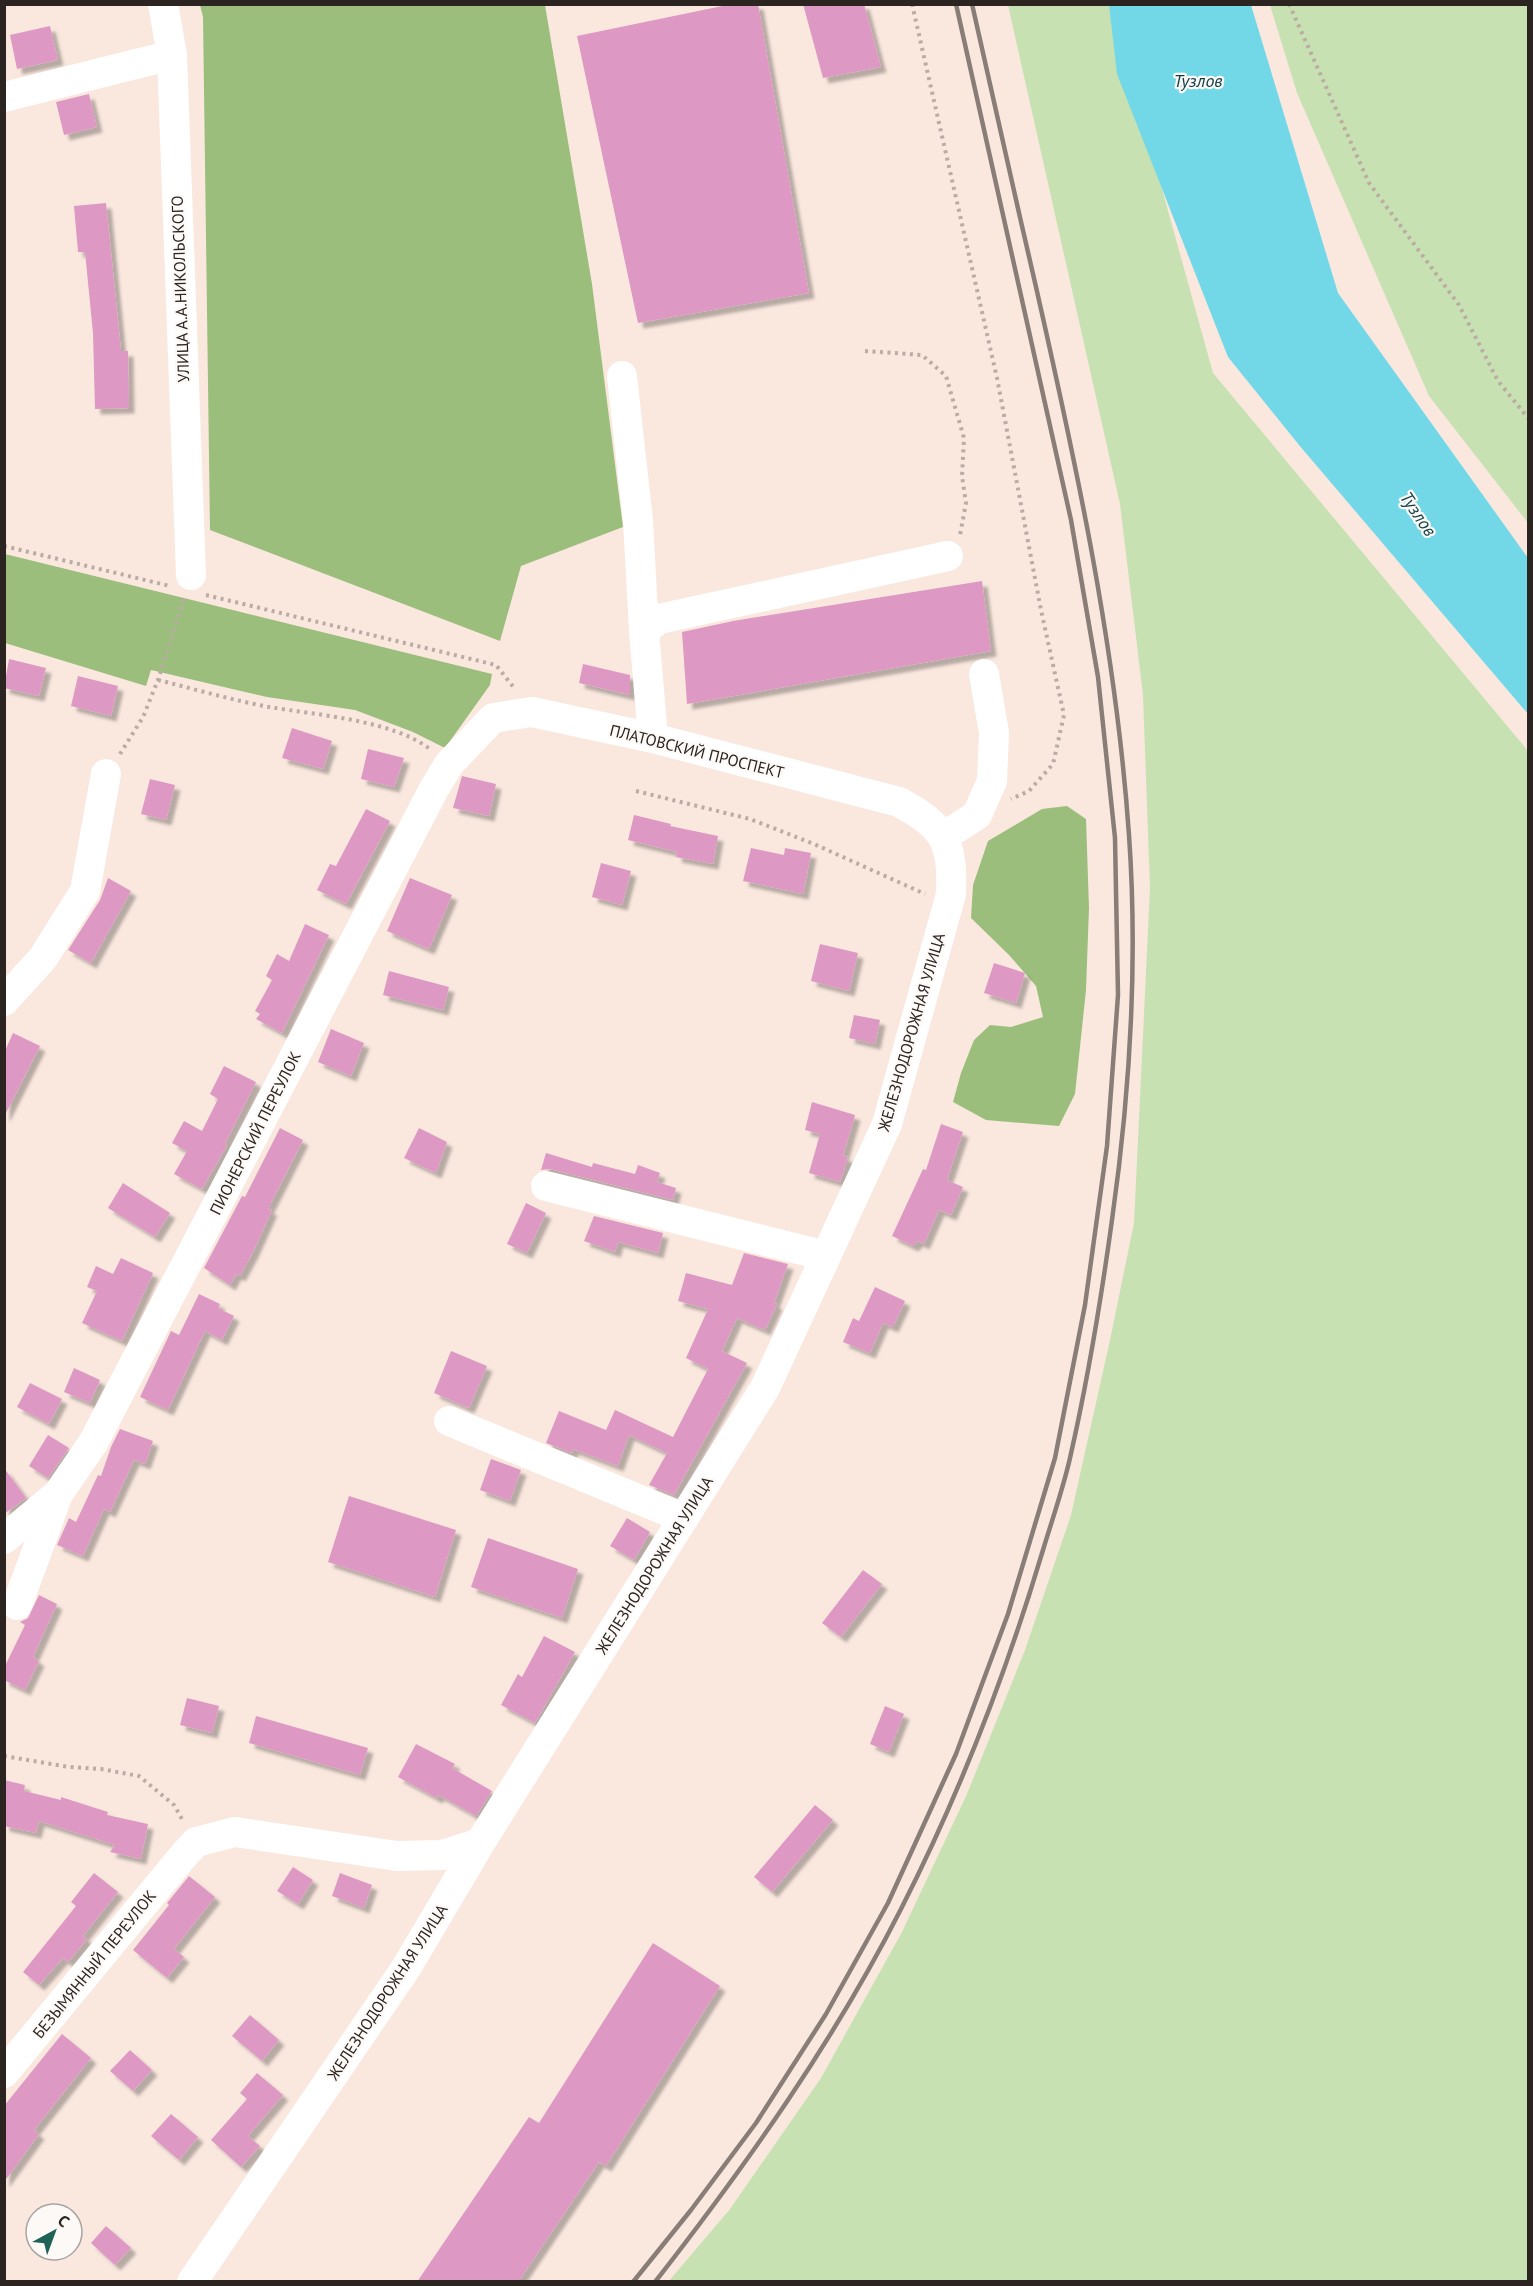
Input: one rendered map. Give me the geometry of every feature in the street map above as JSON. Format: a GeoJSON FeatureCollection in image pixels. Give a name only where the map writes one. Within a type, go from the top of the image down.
{"type":"FeatureCollection","features":[{"type":"Feature","properties":{"kind":"street","name":"УЛИЦА А.А.НИКОЛЬСКОГО"},"geometry":{"type":"LineString","coordinates":[[163,4],[172,55],[180,319],[179,580]]}},
{"type":"Feature","properties":{"kind":"street"},"geometry":{"type":"LineString","coordinates":[[4,97],[172,55]]}},
{"type":"Feature","properties":{"kind":"street"},"geometry":{"type":"LineString","coordinates":[[622,376],[638,521],[653,738]]}},
{"type":"Feature","properties":{"kind":"street"},"geometry":{"type":"LineString","coordinates":[[645,631],[659,619],[948,556]]}},
{"type":"Feature","properties":{"kind":"street"},"geometry":{"type":"LineString","coordinates":[[943,837],[977,814],[992,781],[994,733],[984,674]]}},
{"type":"Feature","properties":{"kind":"street","name":"ПЛАТОВСКИЙ ПРОСПЕКТ"},"geometry":{"type":"LineString","coordinates":[[493,718],[532,712],[653,738],[899,802]]}},
{"type":"Feature","properties":{"kind":"street","name":"ПИОНЕРСКИЙ ПЕРЕУЛОК"},"geometry":{"type":"LineString","coordinates":[[4,1539],[58,1494],[93,1443],[434,789],[449,764],[493,718]]}},
{"type":"Feature","properties":{"kind":"street"},"geometry":{"type":"LineString","coordinates":[[4,1001],[43,958],[85,891],[106,774]]}},
{"type":"Feature","properties":{"kind":"street","name":"ЖЕЛЕЗНОДОРОЖНАЯ УЛИЦА"},"geometry":{"type":"LineString","coordinates":[[192,2282],[406,1968],[480,1843],[765,1388],[887,1124],[951,894],[952,863],[943,837],[925,816],[899,802]]}},
{"type":"Feature","properties":{"kind":"street"},"geometry":{"type":"LineString","coordinates":[[546,1186],[826,1256]]}},
{"type":"Feature","properties":{"kind":"street"},"geometry":{"type":"LineString","coordinates":[[449,1421],[684,1518]]}},
{"type":"Feature","properties":{"kind":"street"},"geometry":{"type":"LineString","coordinates":[[17,1605],[58,1494]]}},
{"type":"Feature","properties":{"kind":"street"},"geometry":{"type":"LineString","coordinates":[[187,1851],[196,1842],[235,1832],[397,1856],[442,1855],[480,1843]]}},
{"type":"Feature","properties":{"kind":"street","name":"БЕЗЫМЯННЫЙ ПЕРЕУЛОК"},"geometry":{"type":"LineString","coordinates":[[4,2073],[187,1851]]}},
{"type":"Feature","properties":{"kind":"path"},"geometry":{"type":"LineString","coordinates":[[912,4],[997,378],[1041,610],[1064,715],[1053,764],[1029,791],[977,814]]}},
{"type":"Feature","properties":{"kind":"path"},"geometry":{"type":"LineString","coordinates":[[1289,4],[1369,183],[1459,305],[1498,381],[1528,418]]}},
{"type":"Feature","properties":{"kind":"path"},"geometry":{"type":"LineString","coordinates":[[865,351],[922,355],[946,376],[964,438],[962,476],[966,503],[962,532],[948,556]]}},
{"type":"Feature","properties":{"kind":"path"},"geometry":{"type":"LineString","coordinates":[[4,546],[179,580],[158,680],[143,717],[106,774]]}},
{"type":"Feature","properties":{"kind":"path"},"geometry":{"type":"LineString","coordinates":[[212,596],[496,665]]}},
{"type":"Feature","properties":{"kind":"path"},"geometry":{"type":"LineString","coordinates":[[158,680],[267,707],[374,725],[420,740],[449,764]]}},
{"type":"Feature","properties":{"kind":"path"},"geometry":{"type":"LineString","coordinates":[[636,790],[750,819],[896,879],[947,905]]}},
{"type":"Feature","properties":{"kind":"path"},"geometry":{"type":"LineString","coordinates":[[4,1756],[139,1776],[174,1805],[182,1818],[187,1851]]}},
{"type":"Feature","properties":{"kind":"green space"},"geometry":{"type":"Polygon","coordinates":[[[200,5],[545,5],[592,284],[623,527],[521,566],[500,641],[210,530],[203,17],[200,5]]]}},
{"type":"Feature","properties":{"kind":"green space"},"geometry":{"type":"Polygon","coordinates":[[[1008,5],[1111,5],[1213,373],[1528,751],[1528,2281],[668,2282],[730,2209],[821,2078],[902,1932],[967,1794],[1025,1650],[1071,1515],[1134,1223],[1150,888],[1143,695],[1120,504],[1008,5]]]}},
{"type":"Feature","properties":{"kind":"green space"},"geometry":{"type":"Polygon","coordinates":[[[1270,5],[1528,5],[1528,523],[1429,396],[1297,93],[1270,5]]]}},
{"type":"Feature","properties":{"kind":"green space"},"geometry":{"type":"Polygon","coordinates":[[[5,554],[492,674],[490,685],[445,748],[413,732],[355,710],[267,697],[151,670],[146,686],[5,643],[5,554]]]}},
{"type":"Feature","properties":{"kind":"green space"},"geometry":{"type":"Polygon","coordinates":[[[1067,806],[1086,819],[1089,908],[1086,990],[1075,1094],[1059,1126],[986,1120],[953,1102],[974,1040],[990,1025],[1011,1027],[1043,1017],[1036,986],[1009,955],[971,918],[973,885],[988,841],[1042,809],[1067,806]]]}},
{"type":"Feature","properties":{"kind":"water","name":"Тузлов"},"geometry":{"type":"Polygon","coordinates":[[[1109,5],[1251,5],[1338,293],[1528,558],[1528,714],[1299,445],[1228,357],[1117,74],[1109,5]]]}},
{"type":"Feature","properties":{"kind":"building"},"geometry":{"type":"Polygon","coordinates":[[[732,4],[758,4],[809,293],[638,323],[577,36],[732,4]]]}},
{"type":"Feature","properties":{"kind":"building"},"geometry":{"type":"Polygon","coordinates":[[[803,4],[864,4],[881,67],[823,78],[803,4]]]}},
{"type":"Feature","properties":{"kind":"building"},"geometry":{"type":"Polygon","coordinates":[[[50,26],[58,60],[17,69],[10,35],[50,26]]]}},
{"type":"Feature","properties":{"kind":"building"},"geometry":{"type":"Polygon","coordinates":[[[89,94],[97,127],[64,135],[56,102],[89,94]]]}},
{"type":"Feature","properties":{"kind":"building"},"geometry":{"type":"Polygon","coordinates":[[[106,203],[121,351],[128,351],[129,408],[95,409],[93,333],[85,252],[78,252],[74,206],[106,203]]]}},
{"type":"Feature","properties":{"kind":"building"},"geometry":{"type":"Polygon","coordinates":[[[982,581],[991,651],[687,704],[682,632],[733,621],[982,581]]]}},
{"type":"Feature","properties":{"kind":"building"},"geometry":{"type":"Polygon","coordinates":[[[9,659],[46,668],[39,696],[4,688],[9,659]]]}},
{"type":"Feature","properties":{"kind":"building"},"geometry":{"type":"Polygon","coordinates":[[[583,664],[630,675],[630,695],[579,683],[583,664]]]}},
{"type":"Feature","properties":{"kind":"building"},"geometry":{"type":"Polygon","coordinates":[[[78,676],[118,686],[111,716],[71,706],[78,676]]]}},
{"type":"Feature","properties":{"kind":"building"},"geometry":{"type":"Polygon","coordinates":[[[292,728],[332,741],[323,769],[282,758],[292,728]]]}},
{"type":"Feature","properties":{"kind":"building"},"geometry":{"type":"Polygon","coordinates":[[[368,749],[404,758],[394,787],[361,779],[368,749]]]}},
{"type":"Feature","properties":{"kind":"building"},"geometry":{"type":"Polygon","coordinates":[[[462,776],[496,784],[489,816],[453,808],[462,776]]]}},
{"type":"Feature","properties":{"kind":"building"},"geometry":{"type":"Polygon","coordinates":[[[150,779],[175,785],[166,820],[141,814],[150,779]]]}},
{"type":"Feature","properties":{"kind":"building"},"geometry":{"type":"Polygon","coordinates":[[[366,809],[390,821],[346,904],[317,890],[330,864],[336,866],[366,809]]]}},
{"type":"Feature","properties":{"kind":"building"},"geometry":{"type":"Polygon","coordinates":[[[634,815],[671,824],[670,826],[718,836],[713,864],[676,857],[677,852],[628,840],[634,815]]]}},
{"type":"Feature","properties":{"kind":"building"},"geometry":{"type":"Polygon","coordinates":[[[751,848],[784,855],[785,848],[811,853],[803,894],[743,881],[751,848]]]}},
{"type":"Feature","properties":{"kind":"building"},"geometry":{"type":"Polygon","coordinates":[[[601,863],[631,871],[622,905],[592,897],[601,863]]]}},
{"type":"Feature","properties":{"kind":"building"},"geometry":{"type":"Polygon","coordinates":[[[108,878],[131,891],[91,963],[68,950],[100,900],[108,878]]]}},
{"type":"Feature","properties":{"kind":"building"},"geometry":{"type":"Polygon","coordinates":[[[410,878],[452,895],[429,949],[387,931],[410,878]]]}},
{"type":"Feature","properties":{"kind":"building"},"geometry":{"type":"Polygon","coordinates":[[[305,924],[329,935],[282,1033],[256,1019],[260,1014],[255,1011],[272,980],[266,976],[277,954],[289,961],[305,924]]]}},
{"type":"Feature","properties":{"kind":"building"},"geometry":{"type":"Polygon","coordinates":[[[820,944],[858,953],[849,991],[811,981],[820,944]]]}},
{"type":"Feature","properties":{"kind":"building"},"geometry":{"type":"Polygon","coordinates":[[[994,963],[1025,973],[1016,1003],[984,993],[994,963]]]}},
{"type":"Feature","properties":{"kind":"building"},"geometry":{"type":"Polygon","coordinates":[[[389,971],[449,987],[443,1010],[383,995],[389,971]]]}},
{"type":"Feature","properties":{"kind":"building"},"geometry":{"type":"Polygon","coordinates":[[[854,1015],[880,1020],[875,1044],[849,1038],[854,1015]]]}},
{"type":"Feature","properties":{"kind":"building"},"geometry":{"type":"Polygon","coordinates":[[[331,1029],[364,1043],[351,1076],[318,1062],[331,1029]]]}},
{"type":"Feature","properties":{"kind":"building"},"geometry":{"type":"Polygon","coordinates":[[[13,1033],[40,1046],[4,1117],[4,1053],[13,1033]]]}},
{"type":"Feature","properties":{"kind":"building"},"geometry":{"type":"Polygon","coordinates":[[[224,1066],[256,1082],[225,1144],[227,1145],[202,1189],[174,1174],[187,1151],[172,1143],[184,1121],[202,1131],[218,1099],[210,1094],[224,1066]]]}},
{"type":"Feature","properties":{"kind":"building"},"geometry":{"type":"Polygon","coordinates":[[[812,1102],[855,1115],[843,1156],[848,1157],[840,1182],[809,1173],[820,1134],[805,1130],[812,1102]]]}},
{"type":"Feature","properties":{"kind":"building"},"geometry":{"type":"Polygon","coordinates":[[[941,1124],[963,1132],[947,1180],[963,1187],[951,1215],[939,1210],[924,1244],[918,1241],[913,1246],[892,1236],[923,1169],[926,1170],[941,1124]]]}},
{"type":"Feature","properties":{"kind":"building"},"geometry":{"type":"Polygon","coordinates":[[[280,1128],[303,1140],[268,1209],[272,1210],[253,1252],[240,1276],[236,1274],[230,1285],[204,1268],[242,1196],[245,1197],[280,1128]]]}},
{"type":"Feature","properties":{"kind":"building"},"geometry":{"type":"Polygon","coordinates":[[[419,1128],[447,1142],[436,1173],[404,1158],[419,1128]]]}},
{"type":"Feature","properties":{"kind":"building"},"geometry":{"type":"Polygon","coordinates":[[[546,1153],[592,1167],[593,1163],[635,1174],[638,1165],[660,1173],[657,1182],[676,1188],[673,1200],[550,1169],[541,1170],[546,1153]]]}},
{"type":"Feature","properties":{"kind":"building"},"geometry":{"type":"Polygon","coordinates":[[[123,1183],[170,1213],[155,1237],[108,1208],[123,1183]]]}},
{"type":"Feature","properties":{"kind":"building"},"geometry":{"type":"Polygon","coordinates":[[[526,1203],[546,1213],[527,1253],[507,1244],[526,1203]]]}},
{"type":"Feature","properties":{"kind":"building"},"geometry":{"type":"Polygon","coordinates":[[[594,1216],[663,1233],[658,1253],[618,1242],[615,1252],[584,1241],[594,1216]]]}},
{"type":"Feature","properties":{"kind":"building"},"geometry":{"type":"Polygon","coordinates":[[[744,1253],[788,1264],[774,1303],[777,1304],[765,1330],[737,1318],[722,1351],[747,1363],[674,1495],[649,1485],[667,1453],[629,1435],[618,1466],[573,1449],[572,1453],[546,1443],[559,1411],[606,1430],[615,1410],[673,1437],[708,1369],[686,1358],[708,1309],[678,1301],[686,1273],[732,1285],[744,1253]]]}},
{"type":"Feature","properties":{"kind":"building"},"geometry":{"type":"Polygon","coordinates":[[[121,1258],[153,1273],[122,1341],[82,1323],[97,1291],[87,1287],[96,1266],[113,1274],[121,1258]]]}},
{"type":"Feature","properties":{"kind":"building"},"geometry":{"type":"Polygon","coordinates":[[[875,1287],[905,1301],[893,1327],[883,1323],[870,1353],[843,1342],[853,1318],[859,1321],[875,1287]]]}},
{"type":"Feature","properties":{"kind":"building"},"geometry":{"type":"Polygon","coordinates":[[[199,1294],[220,1304],[218,1308],[234,1316],[222,1340],[205,1331],[168,1410],[140,1397],[171,1331],[179,1335],[199,1294]]]}},
{"type":"Feature","properties":{"kind":"building"},"geometry":{"type":"Polygon","coordinates":[[[451,1351],[487,1366],[469,1408],[434,1393],[451,1351]]]}},
{"type":"Feature","properties":{"kind":"building"},"geometry":{"type":"Polygon","coordinates":[[[74,1368],[100,1380],[90,1403],[64,1392],[74,1368]]]}},
{"type":"Feature","properties":{"kind":"building"},"geometry":{"type":"Polygon","coordinates":[[[30,1383],[62,1399],[49,1424],[17,1407],[30,1383]]]}},
{"type":"Feature","properties":{"kind":"building"},"geometry":{"type":"Polygon","coordinates":[[[120,1429],[153,1441],[145,1464],[134,1460],[110,1512],[104,1509],[83,1556],[57,1545],[69,1518],[76,1522],[98,1475],[101,1476],[120,1429]]]}},
{"type":"Feature","properties":{"kind":"building"},"geometry":{"type":"Polygon","coordinates":[[[48,1435],[69,1448],[48,1478],[29,1466],[48,1435]]]}},
{"type":"Feature","properties":{"kind":"building"},"geometry":{"type":"Polygon","coordinates":[[[491,1459],[521,1470],[510,1501],[480,1490],[491,1459]]]}},
{"type":"Feature","properties":{"kind":"building"},"geometry":{"type":"Polygon","coordinates":[[[4,1468],[26,1498],[4,1514],[4,1468]]]}},
{"type":"Feature","properties":{"kind":"building"},"geometry":{"type":"Polygon","coordinates":[[[349,1496],[456,1530],[435,1597],[328,1562],[349,1496]]]}},
{"type":"Feature","properties":{"kind":"building"},"geometry":{"type":"Polygon","coordinates":[[[627,1518],[650,1532],[634,1560],[610,1546],[627,1518]]]}},
{"type":"Feature","properties":{"kind":"building"},"geometry":{"type":"Polygon","coordinates":[[[488,1538],[578,1569],[562,1618],[471,1587],[488,1538]]]}},
{"type":"Feature","properties":{"kind":"building"},"geometry":{"type":"Polygon","coordinates":[[[863,1570],[882,1584],[841,1637],[822,1623],[863,1570]]]}},
{"type":"Feature","properties":{"kind":"building"},"geometry":{"type":"Polygon","coordinates":[[[39,1595],[57,1604],[33,1657],[39,1661],[25,1690],[4,1680],[4,1668],[25,1625],[20,1622],[28,1618],[39,1595]]]}},
{"type":"Feature","properties":{"kind":"building"},"geometry":{"type":"Polygon","coordinates":[[[544,1636],[575,1652],[535,1723],[501,1705],[518,1674],[522,1677],[544,1636]]]}},
{"type":"Feature","properties":{"kind":"building"},"geometry":{"type":"Polygon","coordinates":[[[187,1698],[219,1706],[212,1733],[180,1725],[187,1698]]]}},
{"type":"Feature","properties":{"kind":"building"},"geometry":{"type":"Polygon","coordinates":[[[885,1706],[904,1714],[889,1752],[870,1744],[885,1706]]]}},
{"type":"Feature","properties":{"kind":"building"},"geometry":{"type":"Polygon","coordinates":[[[256,1716],[368,1748],[360,1775],[249,1743],[256,1716]]]}},
{"type":"Feature","properties":{"kind":"building"},"geometry":{"type":"Polygon","coordinates":[[[416,1744],[455,1764],[452,1768],[492,1791],[476,1816],[439,1795],[437,1798],[398,1777],[416,1744]]]}},
{"type":"Feature","properties":{"kind":"building"},"geometry":{"type":"Polygon","coordinates":[[[4,1780],[25,1785],[24,1791],[61,1800],[61,1797],[108,1812],[107,1815],[148,1824],[141,1859],[110,1852],[115,1845],[39,1821],[36,1833],[4,1826],[4,1780]]]}},
{"type":"Feature","properties":{"kind":"building"},"geometry":{"type":"Polygon","coordinates":[[[815,1805],[833,1820],[772,1892],[754,1877],[815,1805]]]}},
{"type":"Feature","properties":{"kind":"building"},"geometry":{"type":"Polygon","coordinates":[[[293,1867],[313,1880],[298,1904],[277,1891],[293,1867]]]}},
{"type":"Feature","properties":{"kind":"building"},"geometry":{"type":"Polygon","coordinates":[[[94,1873],[118,1892],[83,1936],[87,1939],[68,1962],[63,1958],[39,1985],[23,1972],[76,1906],[71,1902],[94,1873]]]}},
{"type":"Feature","properties":{"kind":"building"},"geometry":{"type":"Polygon","coordinates":[[[340,1873],[372,1885],[364,1908],[332,1896],[340,1873]]]}},
{"type":"Feature","properties":{"kind":"building"},"geometry":{"type":"Polygon","coordinates":[[[189,1876],[215,1897],[174,1949],[184,1957],[167,1978],[133,1950],[189,1876]]]}},
{"type":"Feature","properties":{"kind":"building"},"geometry":{"type":"Polygon","coordinates":[[[653,1943],[720,1986],[606,2166],[599,2162],[518,2282],[417,2282],[529,2117],[539,2123],[653,1943]]]}},
{"type":"Feature","properties":{"kind":"building"},"geometry":{"type":"Polygon","coordinates":[[[250,2015],[279,2040],[262,2061],[232,2036],[250,2015]]]}},
{"type":"Feature","properties":{"kind":"building"},"geometry":{"type":"Polygon","coordinates":[[[62,2034],[91,2058],[34,2130],[39,2134],[4,2182],[4,2106],[62,2034]]]}},
{"type":"Feature","properties":{"kind":"building"},"geometry":{"type":"Polygon","coordinates":[[[130,2050],[152,2070],[133,2091],[110,2071],[130,2050]]]}},
{"type":"Feature","properties":{"kind":"building"},"geometry":{"type":"Polygon","coordinates":[[[257,2073],[283,2095],[248,2136],[260,2146],[241,2167],[211,2140],[247,2099],[240,2093],[257,2073]]]}},
{"type":"Feature","properties":{"kind":"building"},"geometry":{"type":"Polygon","coordinates":[[[171,2114],[198,2137],[179,2160],[151,2136],[171,2114]]]}},
{"type":"Feature","properties":{"kind":"building"},"geometry":{"type":"Polygon","coordinates":[[[106,2226],[131,2248],[115,2265],[91,2243],[106,2226]]]}},
{"type":"Feature","properties":{"kind":"railway"},"geometry":{"type":"LineString","coordinates":[[633,2282],[691,2210],[756,2123],[826,2014],[888,1903],[956,1754],[1008,1614],[1055,1458],[1085,1305],[1107,1146],[1118,995],[1115,838],[1098,677],[1071,520],[956,4]]}},
{"type":"Feature","properties":{"kind":"railway"},"geometry":{"type":"LineString","coordinates":[[655,2282],[723,2193],[818,2055],[875,1959],[901,1909],[962,1778],[1029,1596],[1064,1481],[1077,1428],[1099,1310],[1112,1220],[1124,1124],[1131,1028],[1132,883],[1123,765],[1105,628],[1080,491],[972,4]]}}]}
